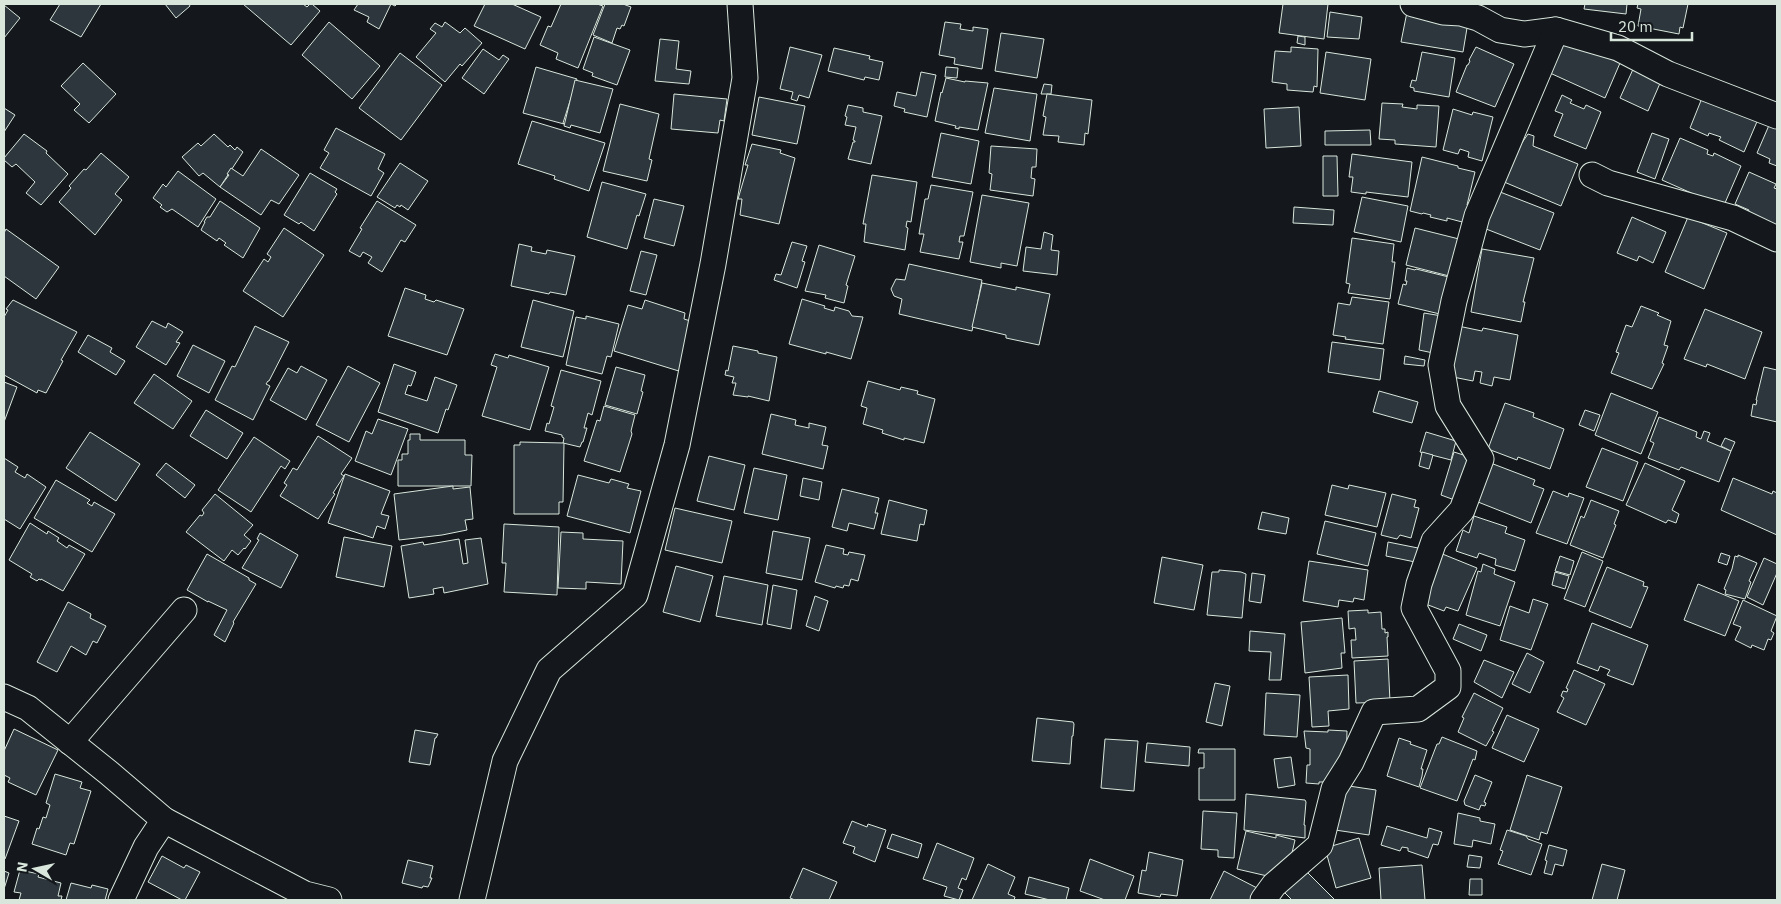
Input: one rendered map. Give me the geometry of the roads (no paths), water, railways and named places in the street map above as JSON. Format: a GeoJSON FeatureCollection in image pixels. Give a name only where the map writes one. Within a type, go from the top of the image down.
{"type":"FeatureCollection","features":[{"type":"Feature","properties":{"kind":"street"},"geometry":{"type":"LineString","coordinates":[[472,900],[505,761],[549,670],[635,596],[677,444],[713,264],[744,78],[740,4]]}},
{"type":"Feature","properties":{"kind":"street"},"geometry":{"type":"LineString","coordinates":[[1413,4],[1444,12],[1461,12],[1478,18],[1500,30],[1524,34],[1556,30],[1618,48],[1668,74],[1777,116]]}},
{"type":"Feature","properties":{"kind":"street"},"geometry":{"type":"LineString","coordinates":[[1263,900],[1274,885],[1320,845],[1334,790],[1351,762],[1374,712],[1418,709],[1448,688],[1448,671],[1414,608],[1419,584],[1434,541],[1462,510],[1481,459],[1448,406],[1441,365],[1454,302],[1477,216],[1556,30]]}},
{"type":"Feature","properties":{"kind":"street"},"geometry":{"type":"LineString","coordinates":[[1592,175],[1608,183],[1733,218],[1777,239]]}},
{"type":"Feature","properties":{"kind":"street"},"geometry":{"type":"LineString","coordinates":[[70,742],[184,610]]}},
{"type":"Feature","properties":{"kind":"street"},"geometry":{"type":"LineString","coordinates":[[4,697],[28,708],[164,820],[306,894],[329,900]]}},
{"type":"Feature","properties":{"kind":"street"},"geometry":{"type":"LineString","coordinates":[[121,900],[146,847],[164,820]]}}]}
